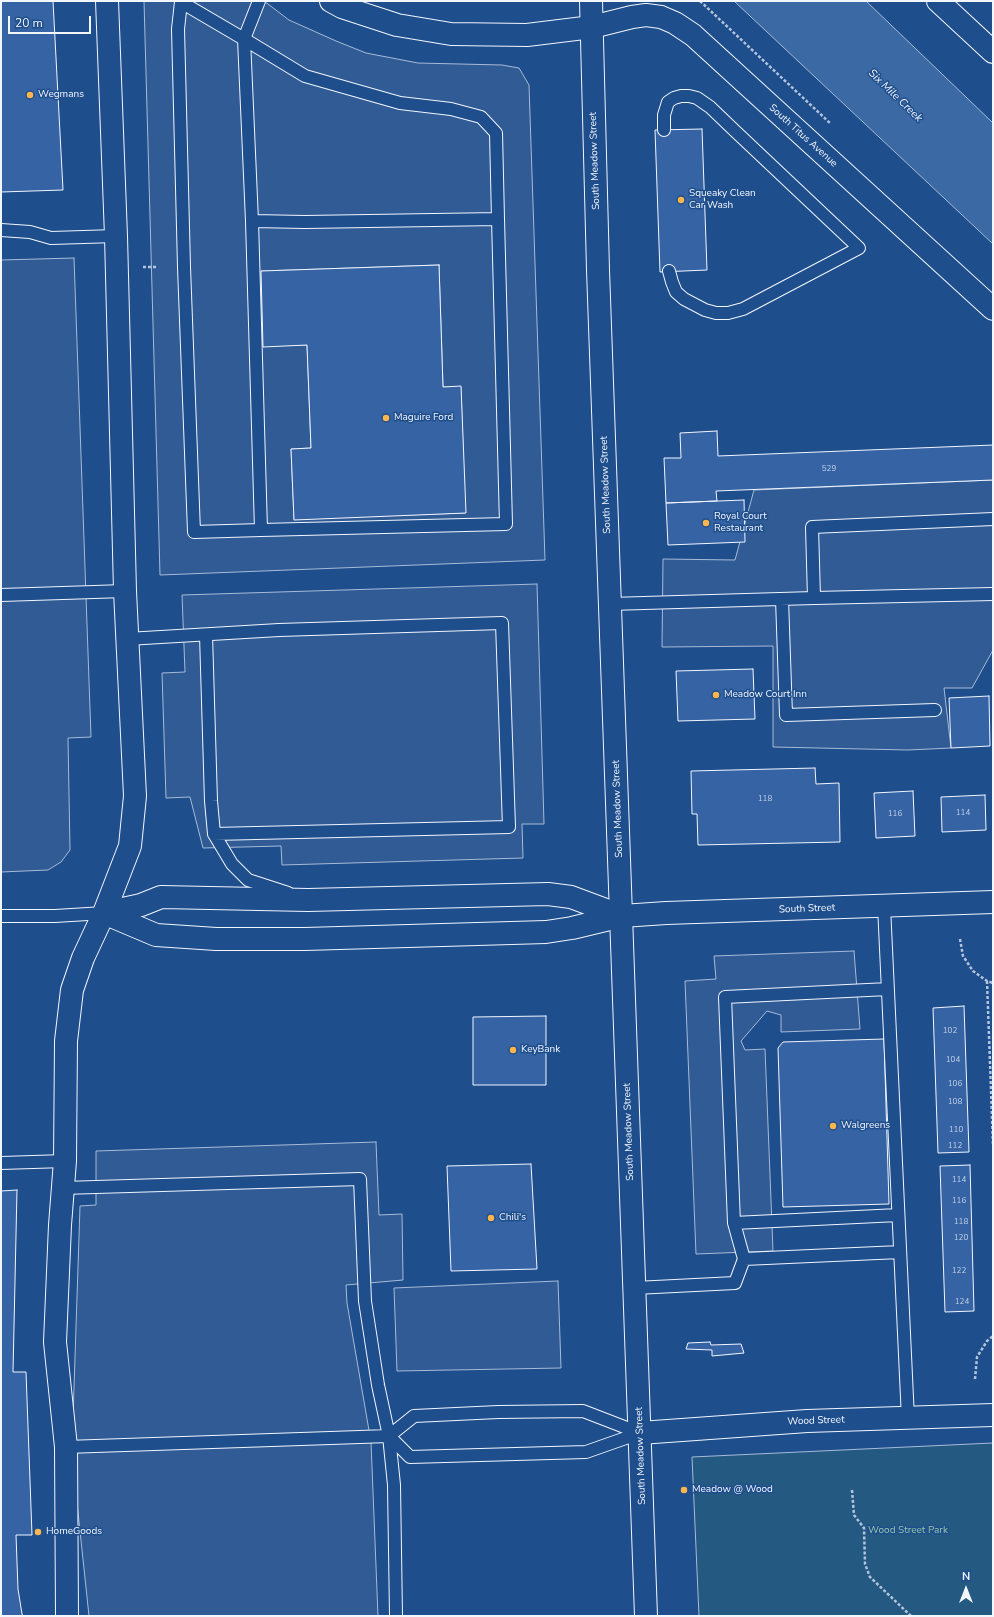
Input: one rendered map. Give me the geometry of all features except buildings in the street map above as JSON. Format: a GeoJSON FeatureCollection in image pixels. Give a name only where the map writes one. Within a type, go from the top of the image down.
{"type":"FeatureCollection","features":[{"type":"Feature","properties":{"kind":"main road"},"geometry":{"type":"LineString","coordinates":[[67,1616],[66,1447],[55,1342],[65,1161],[66,1041],[72,990],[83,958],[104,913],[130,846],[135,796],[125,591],[116,236],[107,1]]}},
{"type":"Feature","properties":{"kind":"main road","name":"South Titus Avenue"},"geometry":{"type":"LineString","coordinates":[[330,1],[342,7],[396,25],[451,34],[527,34],[592,27],[646,15],[661,17],[693,35],[993,309]]}},
{"type":"Feature","properties":{"kind":"main road","name":"South Meadow Street"},"geometry":{"type":"LineString","coordinates":[[591,1],[598,270],[646,1616]]}},
{"type":"Feature","properties":{"kind":"main road"},"geometry":{"type":"LineString","coordinates":[[938,1],[993,52]]}},
{"type":"Feature","properties":{"kind":"main road"},"geometry":{"type":"LineString","coordinates":[[104,913],[140,905],[161,897],[308,900],[548,894],[571,897],[622,916]]}},
{"type":"Feature","properties":{"kind":"main road","name":"South Street"},"geometry":{"type":"LineString","coordinates":[[622,916],[666,913],[993,902]]}},
{"type":"Feature","properties":{"kind":"main road"},"geometry":{"type":"LineString","coordinates":[[104,913],[156,935],[216,939],[395,937],[546,932],[572,928],[622,916]]}},
{"type":"Feature","properties":{"kind":"main road","name":"Wood Street"},"geometry":{"type":"LineString","coordinates":[[640,1433],[808,1421],[993,1415]]}},
{"type":"Feature","properties":{"kind":"lane"},"geometry":{"type":"LineString","coordinates":[[259,1],[244,39],[252,221],[261,530]]}},
{"type":"Feature","properties":{"kind":"lane"},"geometry":{"type":"LineString","coordinates":[[181,2],[244,39],[305,76],[400,103],[451,109],[481,117],[496,133],[506,524],[194,532],[184,274],[178,30],[181,2]]}},
{"type":"Feature","properties":{"kind":"lane"},"geometry":{"type":"LineString","coordinates":[[664,130],[664,115],[668,102],[681,96],[697,98],[735,131],[859,248],[743,309],[728,313],[716,313],[705,310],[684,299],[676,292],[670,271]]}},
{"type":"Feature","properties":{"kind":"lane"},"geometry":{"type":"LineString","coordinates":[[252,221],[305,222],[498,219]]}},
{"type":"Feature","properties":{"kind":"lane"},"geometry":{"type":"LineString","coordinates":[[1,230],[30,232],[52,238],[116,236]]}},
{"type":"Feature","properties":{"kind":"lane"},"geometry":{"type":"LineString","coordinates":[[814,598],[812,527],[993,519]]}},
{"type":"Feature","properties":{"kind":"lane"},"geometry":{"type":"LineString","coordinates":[[1,595],[125,591]]}},
{"type":"Feature","properties":{"kind":"lane"},"geometry":{"type":"LineString","coordinates":[[610,604],[993,594]]}},
{"type":"Feature","properties":{"kind":"lane"},"geometry":{"type":"LineString","coordinates":[[782,599],[786,715],[935,710]]}},
{"type":"Feature","properties":{"kind":"lane"},"geometry":{"type":"LineString","coordinates":[[127,639],[279,630],[502,623],[509,827],[214,834]]}},
{"type":"Feature","properties":{"kind":"lane"},"geometry":{"type":"LineString","coordinates":[[206,635],[211,801],[214,834],[232,864],[248,880],[308,900]]}},
{"type":"Feature","properties":{"kind":"lane"},"geometry":{"type":"LineString","coordinates":[[884,906],[908,1418]]}},
{"type":"Feature","properties":{"kind":"lane"},"geometry":{"type":"LineString","coordinates":[[1,916],[54,916],[104,913]]}},
{"type":"Feature","properties":{"kind":"lane"},"geometry":{"type":"LineString","coordinates":[[635,1288],[735,1283],[744,1259],[734,1223],[725,997],[888,988]]}},
{"type":"Feature","properties":{"kind":"lane"},"geometry":{"type":"LineString","coordinates":[[1,1163],[65,1161]]}},
{"type":"Feature","properties":{"kind":"lane"},"geometry":{"type":"LineString","coordinates":[[63,1188],[360,1179],[365,1301],[378,1385],[389,1436],[394,1485],[396,1616]]}},
{"type":"Feature","properties":{"kind":"lane"},"geometry":{"type":"LineString","coordinates":[[734,1223],[898,1215]]}},
{"type":"Feature","properties":{"kind":"lane"},"geometry":{"type":"LineString","coordinates":[[744,1259],[900,1252]]}},
{"type":"Feature","properties":{"kind":"lane"},"geometry":{"type":"LineString","coordinates":[[66,1447],[389,1436],[414,1416],[576,1411],[584,1411],[640,1433]]}},
{"type":"Feature","properties":{"kind":"lane"},"geometry":{"type":"LineString","coordinates":[[389,1436],[410,1457],[586,1452],[640,1433]]}},
{"type":"Feature","properties":{"kind":"path"},"geometry":{"type":"LineString","coordinates":[[700,1],[834,127]]}},
{"type":"Feature","properties":{"kind":"path"},"geometry":{"type":"LineString","coordinates":[[142,267],[158,267]]}},
{"type":"Feature","properties":{"kind":"path"},"geometry":{"type":"LineString","coordinates":[[960,939],[963,956],[973,971],[987,981],[993,983]]}},
{"type":"Feature","properties":{"kind":"path"},"geometry":{"type":"LineString","coordinates":[[987,981],[993,1145]]}},
{"type":"Feature","properties":{"kind":"path"},"geometry":{"type":"LineString","coordinates":[[975,1379],[978,1358],[987,1341],[993,1336]]}},
{"type":"Feature","properties":{"kind":"path"},"geometry":{"type":"LineString","coordinates":[[852,1490],[854,1515],[864,1528],[865,1564],[870,1577],[911,1616]]}},
{"type":"Feature","properties":{"kind":"green space","name":"Wood Street Park"},"geometry":{"type":"Polygon","coordinates":[[[993,1443],[993,1616],[699,1616],[692,1457],[993,1443]]]}},
{"type":"Feature","properties":{"kind":"shaded area"},"geometry":{"type":"Polygon","coordinates":[[[144,1],[264,1],[289,20],[366,53],[418,63],[502,65],[519,68],[529,85],[545,560],[160,575],[144,1]],[[439,265],[261,271],[263,346],[307,345],[311,448],[291,449],[294,519],[465,513],[461,387],[443,387],[439,265]]]}},
{"type":"Feature","properties":{"kind":"shaded area"},"geometry":{"type":"Polygon","coordinates":[[[74,258],[91,737],[68,738],[70,850],[61,862],[48,870],[1,872],[1,260],[74,258]]]}},
{"type":"Feature","properties":{"kind":"shaded area"},"geometry":{"type":"Polygon","coordinates":[[[993,480],[993,650],[972,688],[944,688],[951,748],[908,750],[773,747],[773,646],[662,647],[663,559],[735,560],[754,490],[993,480]]]}},
{"type":"Feature","properties":{"kind":"shaded area"},"geometry":{"type":"Polygon","coordinates":[[[537,584],[544,824],[522,824],[523,858],[282,865],[281,846],[203,848],[190,797],[166,798],[162,673],[185,672],[182,595],[537,584]]]}},
{"type":"Feature","properties":{"kind":"shaded area"},"geometry":{"type":"Polygon","coordinates":[[[854,951],[860,1029],[781,1032],[781,1015],[767,1011],[741,1041],[745,1050],[765,1049],[773,1251],[696,1254],[685,981],[716,979],[714,956],[854,951]]]}},
{"type":"Feature","properties":{"kind":"shaded area"},"geometry":{"type":"Polygon","coordinates":[[[376,1142],[379,1215],[402,1214],[403,1280],[346,1285],[347,1303],[371,1442],[378,1616],[89,1616],[75,1484],[73,1418],[80,1206],[96,1205],[96,1151],[376,1142]]]}},
{"type":"Feature","properties":{"kind":"shaded area"},"geometry":{"type":"Polygon","coordinates":[[[558,1281],[561,1368],[397,1371],[394,1288],[558,1281]]]}},
{"type":"Feature","properties":{"kind":"water","name":"Six Mile Creek"},"geometry":{"type":"Polygon","coordinates":[[[734,1],[866,1],[993,123],[993,244],[734,1]]]}},
{"type":"Feature","properties":{"kind":"place","name":"Wegmans"},"geometry":{"type":"Point","coordinates":[30,95]}},
{"type":"Feature","properties":{"kind":"place","name":"Squeaky Clean Car Wash"},"geometry":{"type":"Point","coordinates":[681,200]}},
{"type":"Feature","properties":{"kind":"place","name":"Maguire Ford"},"geometry":{"type":"Point","coordinates":[386,418]}},
{"type":"Feature","properties":{"kind":"place","name":"Royal Court Restaurant"},"geometry":{"type":"Point","coordinates":[706,523]}},
{"type":"Feature","properties":{"kind":"place","name":"Meadow Court Inn"},"geometry":{"type":"Point","coordinates":[716,695]}},
{"type":"Feature","properties":{"kind":"place","name":"KeyBank"},"geometry":{"type":"Point","coordinates":[513,1050]}},
{"type":"Feature","properties":{"kind":"place","name":"Walgreens"},"geometry":{"type":"Point","coordinates":[833,1126]}},
{"type":"Feature","properties":{"kind":"place","name":"Chili's"},"geometry":{"type":"Point","coordinates":[491,1218]}},
{"type":"Feature","properties":{"kind":"place","name":"Meadow @ Wood"},"geometry":{"type":"Point","coordinates":[684,1490]}},
{"type":"Feature","properties":{"kind":"place","name":"HomeGoods"},"geometry":{"type":"Point","coordinates":[38,1532]}}]}
